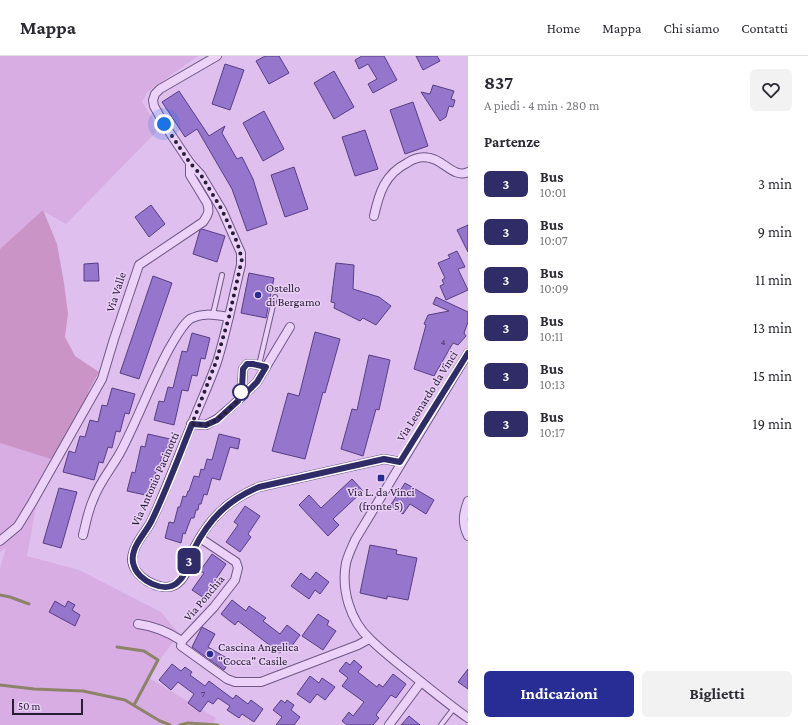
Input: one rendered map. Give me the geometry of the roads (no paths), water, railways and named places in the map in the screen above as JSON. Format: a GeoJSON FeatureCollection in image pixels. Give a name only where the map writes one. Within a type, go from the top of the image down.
{"type":"FeatureCollection","features":[{"type":"Feature","properties":{"kind":"street","name":"Via Valle"},"geometry":{"type":"LineString","coordinates":[[0,541],[18,526],[102,378],[113,340],[139,265],[203,222],[206,217],[209,208],[190,175],[190,163],[164,124],[154,106],[153,100],[155,94],[160,89],[217,56]]}},
{"type":"Feature","properties":{"kind":"street"},"geometry":{"type":"LineString","coordinates":[[374,216],[378,197],[389,176],[410,161],[424,157],[431,158],[439,161],[457,173],[462,174],[468,172]]}},
{"type":"Feature","properties":{"kind":"street","name":"Via Antonio Pacinotti"},"geometry":{"type":"LineString","coordinates":[[190,163],[201,175],[222,210],[241,253],[241,265],[229,317],[216,362],[152,520],[134,551],[132,560],[135,570],[148,582],[156,586],[166,587],[175,585],[183,578],[188,569],[194,549],[213,519],[221,510],[244,494],[259,487],[384,459],[400,462]]}},
{"type":"Feature","properties":{"kind":"street"},"geometry":{"type":"LineString","coordinates":[[83,535],[92,500],[119,454],[134,424],[157,370],[171,344],[184,325],[198,316],[213,314],[229,317]]}},
{"type":"Feature","properties":{"kind":"street"},"geometry":{"type":"LineString","coordinates":[[192,424],[206,425],[217,420],[238,401],[257,382],[262,366],[290,327]]}},
{"type":"Feature","properties":{"kind":"street","name":"Via Leonardo da Vinci"},"geometry":{"type":"LineString","coordinates":[[468,353],[400,462],[355,540],[346,563],[345,576],[346,595],[354,617],[369,639],[468,718]]}},
{"type":"Feature","properties":{"kind":"street"},"geometry":{"type":"LineString","coordinates":[[238,401],[242,388],[243,369],[247,364],[262,366]]}},
{"type":"Feature","properties":{"kind":"street"},"geometry":{"type":"LineString","coordinates":[[468,501],[464,512],[463,523],[468,536]]}},
{"type":"Feature","properties":{"kind":"street","name":"Via Ponchia"},"geometry":{"type":"LineString","coordinates":[[182,641],[214,607],[238,574],[236,562],[200,538]]}},
{"type":"Feature","properties":{"kind":"street"},"geometry":{"type":"LineString","coordinates":[[138,624],[153,626],[164,630],[182,641],[181,646],[183,649],[216,673],[235,682],[246,683],[261,682],[358,645],[369,639]]}},
{"type":"Feature","properties":{"kind":"street"},"geometry":{"type":"LineString","coordinates":[[389,725],[421,682]]}},
{"type":"Feature","properties":{"kind":"lane"},"geometry":{"type":"LineString","coordinates":[[213,314],[222,275]]}},
{"type":"Feature","properties":{"kind":"lane"},"geometry":{"type":"LineString","coordinates":[[262,366],[275,297]]}},
{"type":"Feature","properties":{"kind":"lane"},"geometry":{"type":"LineString","coordinates":[[441,725],[454,708]]}},
{"type":"Feature","properties":{"kind":"waterway"},"geometry":{"type":"LineString","coordinates":[[0,595],[29,604]]}},
{"type":"Feature","properties":{"kind":"waterway"},"geometry":{"type":"LineString","coordinates":[[117,647],[144,651],[158,660],[134,705]]}},
{"type":"Feature","properties":{"kind":"waterway"},"geometry":{"type":"LineString","coordinates":[[0,685],[34,689],[83,691],[125,700],[160,721],[170,725]]}},
{"type":"Feature","properties":{"kind":"waterway"},"geometry":{"type":"LineString","coordinates":[[180,725],[188,723],[218,725]]}},
{"type":"Feature","properties":{"kind":"place","name":"Ostello di Bergamo"},"geometry":{"type":"Point","coordinates":[258,295]}},
{"type":"Feature","properties":{"kind":"place","name":"Via L. da Vinci (fronte 5)"},"geometry":{"type":"Point","coordinates":[381,478]}},
{"type":"Feature","properties":{"kind":"place","name":"Cascina Angelica \"Cocca\" Casile"},"geometry":{"type":"Point","coordinates":[210,654]}}]}
